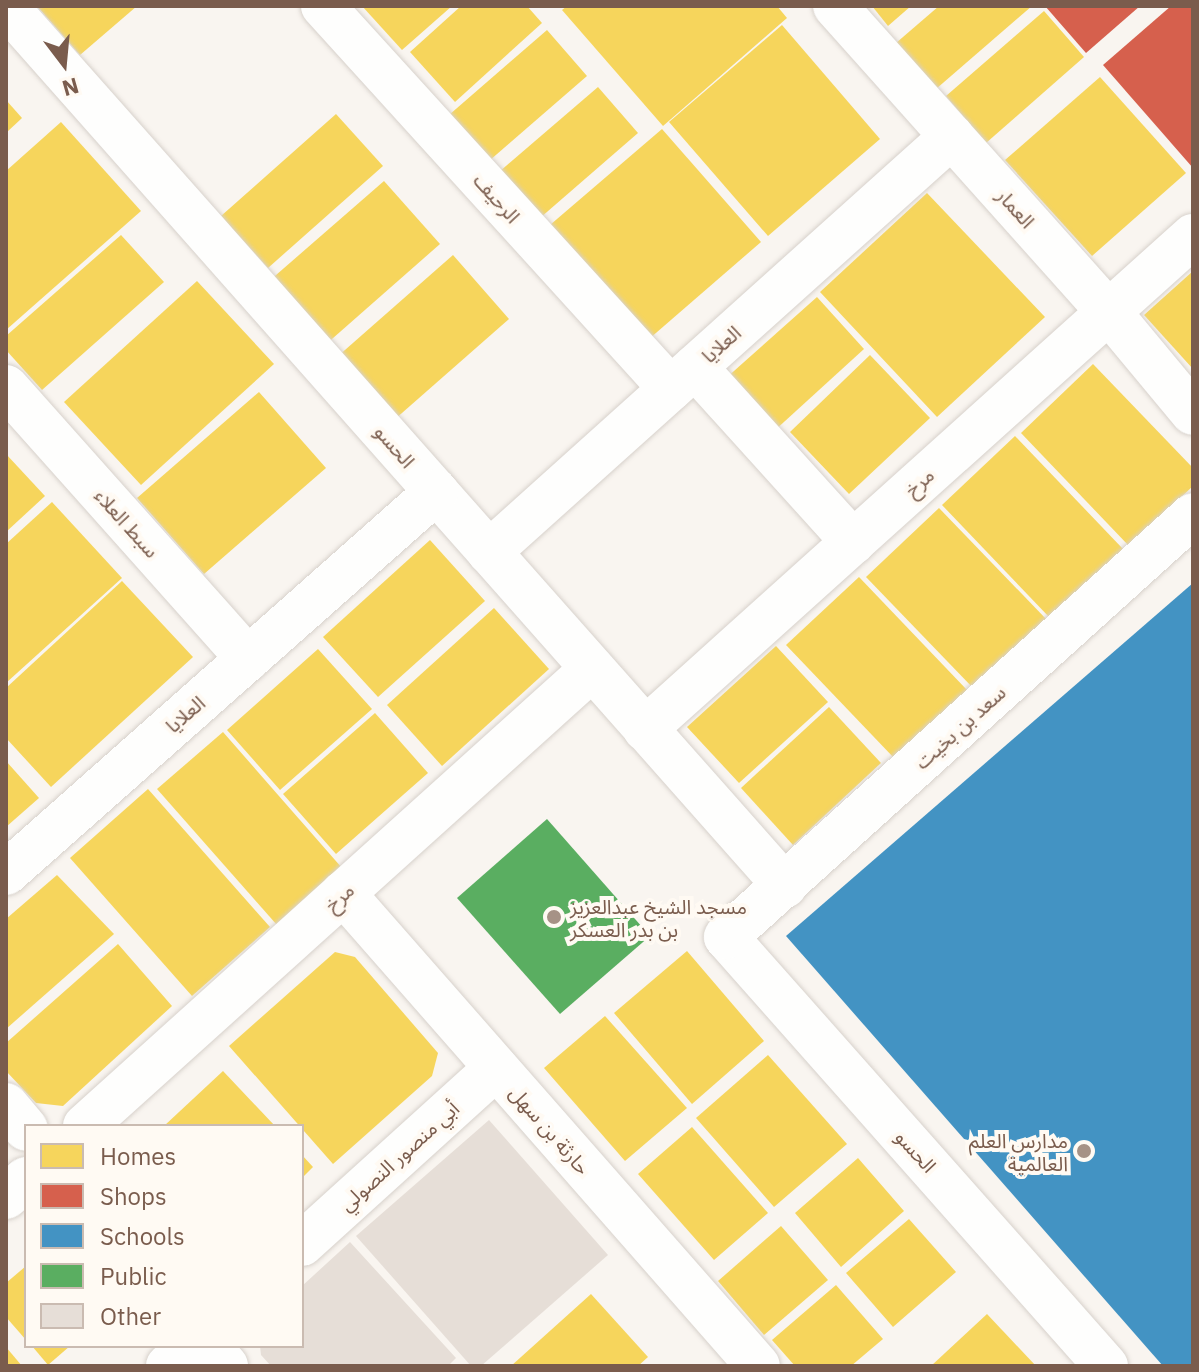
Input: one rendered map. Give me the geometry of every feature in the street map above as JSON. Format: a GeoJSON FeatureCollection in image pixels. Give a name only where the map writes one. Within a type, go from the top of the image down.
{"type":"FeatureCollection","features":[{"type":"Feature","properties":{"kind":"street","name":"الحسو"},"geometry":{"type":"LineString","coordinates":[[6,6],[785,886]]}},
{"type":"Feature","properties":{"kind":"street","name":"الرحيف"},"geometry":{"type":"LineString","coordinates":[[323,6],[683,378],[853,542]]}},
{"type":"Feature","properties":{"kind":"street","name":"العمار"},"geometry":{"type":"LineString","coordinates":[[835,6],[1109,312],[1193,413]]}},
{"type":"Feature","properties":{"kind":"street","name":"العلايا"},"geometry":{"type":"LineString","coordinates":[[489,552],[952,136]]}},
{"type":"Feature","properties":{"kind":"street","name":"مرخ"},"geometry":{"type":"LineString","coordinates":[[645,729],[1193,236]]}},
{"type":"Feature","properties":{"kind":"street","name":"سبط العلاء"},"geometry":{"type":"LineString","coordinates":[[6,387],[248,659]]}},
{"type":"Feature","properties":{"kind":"street","name":"العلايا"},"geometry":{"type":"LineString","coordinates":[[6,873],[436,492]]}},
{"type":"Feature","properties":{"kind":"street","name":"سعد بن بخيت"},"geometry":{"type":"LineString","coordinates":[[726,937],[1193,515]]}},
{"type":"Feature","properties":{"kind":"street","name":"مرخ"},"geometry":{"type":"LineString","coordinates":[[87,1124],[592,669]]}},
{"type":"Feature","properties":{"kind":"street","name":"حارثة بن سهل"},"geometry":{"type":"LineString","coordinates":[[343,893],[758,1366]]}},
{"type":"Feature","properties":{"kind":"street","name":"الحسو"},"geometry":{"type":"LineString","coordinates":[[726,937],[1106,1366]]}},
{"type":"Feature","properties":{"kind":"street","name":"أبي منصور النصولي"},"geometry":{"type":"LineString","coordinates":[[304,1242],[496,1068]]}},
{"type":"Feature","properties":{"kind":"street"},"geometry":{"type":"LineString","coordinates":[[6,1105],[24,1127]]}},
{"type":"Feature","properties":{"kind":"street"},"geometry":{"type":"LineString","coordinates":[[6,1197],[24,1181]]}},
{"type":"Feature","properties":{"kind":"street"},"geometry":{"type":"LineString","coordinates":[[168,1366],[188,1348]]}},
{"type":"Feature","properties":{"kind":"street"},"geometry":{"type":"LineString","coordinates":[[210,1348],[226,1366]]}},
{"type":"Feature","properties":{"kind":"building: Homes"},"geometry":{"type":"Polygon","coordinates":[[[37,6],[137,6],[80,55],[37,6]]]}},
{"type":"Feature","properties":{"kind":"building: Homes"},"geometry":{"type":"Polygon","coordinates":[[[362,6],[452,6],[402,50],[362,6]]]}},
{"type":"Feature","properties":{"kind":"building: Homes"},"geometry":{"type":"Polygon","coordinates":[[[461,6],[527,6],[542,23],[455,102],[410,52],[461,6]]]}},
{"type":"Feature","properties":{"kind":"building: Homes"},"geometry":{"type":"Polygon","coordinates":[[[567,6],[777,6],[787,18],[663,126],[562,10],[567,6]]]}},
{"type":"Feature","properties":{"kind":"building: Homes"},"geometry":{"type":"Polygon","coordinates":[[[872,6],[911,6],[888,26],[872,6]]]}},
{"type":"Feature","properties":{"kind":"building: Homes"},"geometry":{"type":"Polygon","coordinates":[[[939,6],[1032,6],[936,89],[896,43],[939,6]]]}},
{"type":"Feature","properties":{"kind":"building: Homes"},"geometry":{"type":"Polygon","coordinates":[[[1044,11],[1084,57],[986,143],[946,96],[1044,11]]]}},
{"type":"Feature","properties":{"kind":"building: Homes"},"geometry":{"type":"Polygon","coordinates":[[[782,25],[880,139],[768,236],[669,122],[782,25]]]}},
{"type":"Feature","properties":{"kind":"building: Homes"},"geometry":{"type":"Polygon","coordinates":[[[547,30],[587,76],[489,161],[449,115],[547,30]]]}},
{"type":"Feature","properties":{"kind":"building: Homes"},"geometry":{"type":"Polygon","coordinates":[[[1100,77],[1186,173],[1092,256],[1005,160],[1100,77]]]}},
{"type":"Feature","properties":{"kind":"building: Homes"},"geometry":{"type":"Polygon","coordinates":[[[598,87],[638,133],[540,218],[499,172],[598,87]]]}},
{"type":"Feature","properties":{"kind":"building: Homes"},"geometry":{"type":"Polygon","coordinates":[[[6,100],[22,118],[6,133],[6,100]]]}},
{"type":"Feature","properties":{"kind":"building: Homes"},"geometry":{"type":"Polygon","coordinates":[[[336,114],[383,166],[268,268],[221,216],[336,114]]]}},
{"type":"Feature","properties":{"kind":"building: Homes"},"geometry":{"type":"Polygon","coordinates":[[[61,122],[141,211],[6,330],[6,171],[61,122]]]}},
{"type":"Feature","properties":{"kind":"building: Homes"},"geometry":{"type":"Polygon","coordinates":[[[662,129],[761,242],[649,339],[550,225],[662,129]]]}},
{"type":"Feature","properties":{"kind":"building: Homes"},"geometry":{"type":"Polygon","coordinates":[[[384,181],[440,244],[324,346],[268,282],[384,181]]]}},
{"type":"Feature","properties":{"kind":"building: Homes"},"geometry":{"type":"Polygon","coordinates":[[[927,193],[1045,317],[937,417],[820,292],[927,193]]]}},
{"type":"Feature","properties":{"kind":"building: Homes"},"geometry":{"type":"Polygon","coordinates":[[[121,235],[164,282],[42,390],[6,350],[6,336],[121,235]]]}},
{"type":"Feature","properties":{"kind":"building: Homes"},"geometry":{"type":"Polygon","coordinates":[[[453,255],[509,319],[394,420],[337,357],[453,255]]]}},
{"type":"Feature","properties":{"kind":"building: Homes"},"geometry":{"type":"Polygon","coordinates":[[[1193,271],[1193,369],[1144,315],[1193,271]]]}},
{"type":"Feature","properties":{"kind":"building: Homes"},"geometry":{"type":"Polygon","coordinates":[[[197,281],[274,364],[141,485],[64,402],[197,281]]]}},
{"type":"Feature","properties":{"kind":"building: Homes"},"geometry":{"type":"Polygon","coordinates":[[[817,297],[864,349],[773,432],[725,379],[817,297]]]}},
{"type":"Feature","properties":{"kind":"building: Homes"},"geometry":{"type":"Polygon","coordinates":[[[870,355],[930,418],[849,494],[790,432],[870,355]]]}},
{"type":"Feature","properties":{"kind":"building: Homes"},"geometry":{"type":"Polygon","coordinates":[[[1093,364],[1193,468],[1193,486],[1129,546],[1021,433],[1093,364]]]}},
{"type":"Feature","properties":{"kind":"building: Homes"},"geometry":{"type":"Polygon","coordinates":[[[259,392],[326,468],[204,574],[137,498],[259,392]]]}},
{"type":"Feature","properties":{"kind":"building: Homes"},"geometry":{"type":"Polygon","coordinates":[[[1015,436],[1123,549],[1050,618],[942,505],[1015,436]]]}},
{"type":"Feature","properties":{"kind":"building: Homes"},"geometry":{"type":"Polygon","coordinates":[[[6,454],[45,496],[6,532],[6,454]]]}},
{"type":"Feature","properties":{"kind":"building: Homes"},"geometry":{"type":"Polygon","coordinates":[[[52,502],[122,578],[6,683],[6,544],[52,502]]]}},
{"type":"Feature","properties":{"kind":"building: Homes"},"geometry":{"type":"Polygon","coordinates":[[[939,508],[1047,620],[974,689],[866,577],[939,508]]]}},
{"type":"Feature","properties":{"kind":"building: Homes"},"geometry":{"type":"Polygon","coordinates":[[[430,540],[485,601],[378,697],[323,637],[430,540]]]}},
{"type":"Feature","properties":{"kind":"building: Homes"},"geometry":{"type":"Polygon","coordinates":[[[859,577],[967,690],[894,758],[786,645],[859,577]]]}},
{"type":"Feature","properties":{"kind":"building: Homes"},"geometry":{"type":"Polygon","coordinates":[[[122,581],[193,657],[51,787],[6,738],[6,688],[122,581]]]}},
{"type":"Feature","properties":{"kind":"building: Homes"},"geometry":{"type":"Polygon","coordinates":[[[494,608],[549,669],[442,766],[387,705],[494,608]]]}},
{"type":"Feature","properties":{"kind":"building: Homes"},"geometry":{"type":"Polygon","coordinates":[[[776,646],[828,702],[739,783],[687,727],[776,646]]]}},
{"type":"Feature","properties":{"kind":"building: Homes"},"geometry":{"type":"Polygon","coordinates":[[[318,649],[372,709],[280,790],[227,730],[318,649]]]}},
{"type":"Feature","properties":{"kind":"building: Homes"},"geometry":{"type":"Polygon","coordinates":[[[829,707],[881,763],[793,845],[741,788],[829,707]]]}},
{"type":"Feature","properties":{"kind":"building: Homes"},"geometry":{"type":"Polygon","coordinates":[[[375,713],[428,773],[336,854],[283,794],[375,713]]]}},
{"type":"Feature","properties":{"kind":"building: Homes"},"geometry":{"type":"Polygon","coordinates":[[[223,732],[342,868],[277,925],[157,789],[223,732]]]}},
{"type":"Feature","properties":{"kind":"building: Homes"},"geometry":{"type":"Polygon","coordinates":[[[6,761],[39,798],[6,827],[6,761]]]}},
{"type":"Feature","properties":{"kind":"building: Homes"},"geometry":{"type":"Polygon","coordinates":[[[148,789],[270,927],[192,996],[70,858],[148,789]]]}},
{"type":"Feature","properties":{"kind":"building: Homes"},"geometry":{"type":"Polygon","coordinates":[[[57,875],[114,934],[6,1029],[6,919],[57,875]]]}},
{"type":"Feature","properties":{"kind":"building: Homes"},"geometry":{"type":"Polygon","coordinates":[[[118,944],[172,1006],[63,1106],[36,1103],[6,1071],[6,1043],[118,944]]]}},
{"type":"Feature","properties":{"kind":"building: Homes"},"geometry":{"type":"Polygon","coordinates":[[[687,951],[764,1041],[692,1104],[614,1013],[687,951]]]}},
{"type":"Feature","properties":{"kind":"building: Homes"},"geometry":{"type":"Polygon","coordinates":[[[335,952],[355,957],[438,1053],[432,1076],[333,1164],[304,1131],[304,1124],[298,1124],[229,1046],[335,952]]]}},
{"type":"Feature","properties":{"kind":"building: Homes"},"geometry":{"type":"Polygon","coordinates":[[[605,1016],[687,1108],[625,1161],[544,1068],[605,1016]]]}},
{"type":"Feature","properties":{"kind":"building: Homes"},"geometry":{"type":"Polygon","coordinates":[[[768,1055],[847,1144],[774,1207],[696,1118],[768,1055]]]}},
{"type":"Feature","properties":{"kind":"building: Homes"},"geometry":{"type":"Polygon","coordinates":[[[223,1071],[273,1124],[166,1124],[223,1071]]]}},
{"type":"Feature","properties":{"kind":"building: Homes"},"geometry":{"type":"Polygon","coordinates":[[[692,1127],[768,1213],[714,1260],[638,1174],[692,1127]]]}},
{"type":"Feature","properties":{"kind":"building: Homes"},"geometry":{"type":"Polygon","coordinates":[[[304,1157],[313,1167],[304,1176],[304,1157]]]}},
{"type":"Feature","properties":{"kind":"building: Homes"},"geometry":{"type":"Polygon","coordinates":[[[858,1158],[904,1211],[841,1267],[795,1213],[858,1158]]]}},
{"type":"Feature","properties":{"kind":"building: Homes"},"geometry":{"type":"Polygon","coordinates":[[[909,1219],[956,1272],[893,1327],[846,1273],[909,1219]]]}},
{"type":"Feature","properties":{"kind":"building: Homes"},"geometry":{"type":"Polygon","coordinates":[[[781,1226],[828,1280],[764,1335],[718,1281],[781,1226]]]}},
{"type":"Feature","properties":{"kind":"building: Homes"},"geometry":{"type":"Polygon","coordinates":[[[24,1268],[24,1338],[6,1317],[6,1283],[24,1268]]]}},
{"type":"Feature","properties":{"kind":"building: Homes"},"geometry":{"type":"Polygon","coordinates":[[[836,1285],[883,1339],[851,1366],[795,1366],[772,1340],[836,1285]]]}},
{"type":"Feature","properties":{"kind":"building: Homes"},"geometry":{"type":"Polygon","coordinates":[[[591,1294],[648,1357],[638,1366],[511,1366],[591,1294]]]}},
{"type":"Feature","properties":{"kind":"building: Homes"},"geometry":{"type":"Polygon","coordinates":[[[987,1314],[1036,1366],[931,1366],[987,1314]]]}},
{"type":"Feature","properties":{"kind":"building: Homes"},"geometry":{"type":"Polygon","coordinates":[[[6,1347],[22,1366],[6,1366],[6,1347]]]}},
{"type":"Feature","properties":{"kind":"building: Homes"},"geometry":{"type":"Polygon","coordinates":[[[34,1348],[68,1348],[48,1365],[34,1348]]]}},
{"type":"Feature","properties":{"kind":"building: Shops"},"geometry":{"type":"Polygon","coordinates":[[[1045,6],[1140,6],[1086,53],[1045,6]]]}},
{"type":"Feature","properties":{"kind":"building: Shops"},"geometry":{"type":"Polygon","coordinates":[[[1171,6],[1193,6],[1193,168],[1103,65],[1171,6]]]}},
{"type":"Feature","properties":{"kind":"building: Schools","name":"مدارس العلم العالمية"},"geometry":{"type":"Polygon","coordinates":[[[1193,583],[1193,1366],[1163,1366],[786,936],[1193,583]]]}},
{"type":"Feature","properties":{"kind":"building: Public","name":"مسجد الشيخ عبدالعزيز بن بدر العسكر"},"geometry":{"type":"Polygon","coordinates":[[[547,819],[650,936],[560,1014],[457,898],[547,819]]]}},
{"type":"Feature","properties":{"kind":"building: Other"},"geometry":{"type":"Polygon","coordinates":[[[489,1120],[608,1255],[481,1366],[471,1366],[356,1236],[489,1120]]]}},
{"type":"Feature","properties":{"kind":"building: Other"},"geometry":{"type":"Polygon","coordinates":[[[350,1242],[456,1358],[448,1366],[271,1366],[261,1355],[260,1348],[304,1348],[304,1284],[350,1242]]]}},
{"type":"Feature","properties":{"kind":"place","name":"مسجد الشيخ عبدالعزيز بن بدر العسكر"},"geometry":{"type":"Point","coordinates":[554,917]}},
{"type":"Feature","properties":{"kind":"place","name":"مدارس العلم العالمية"},"geometry":{"type":"Point","coordinates":[1084,1151]}}]}
